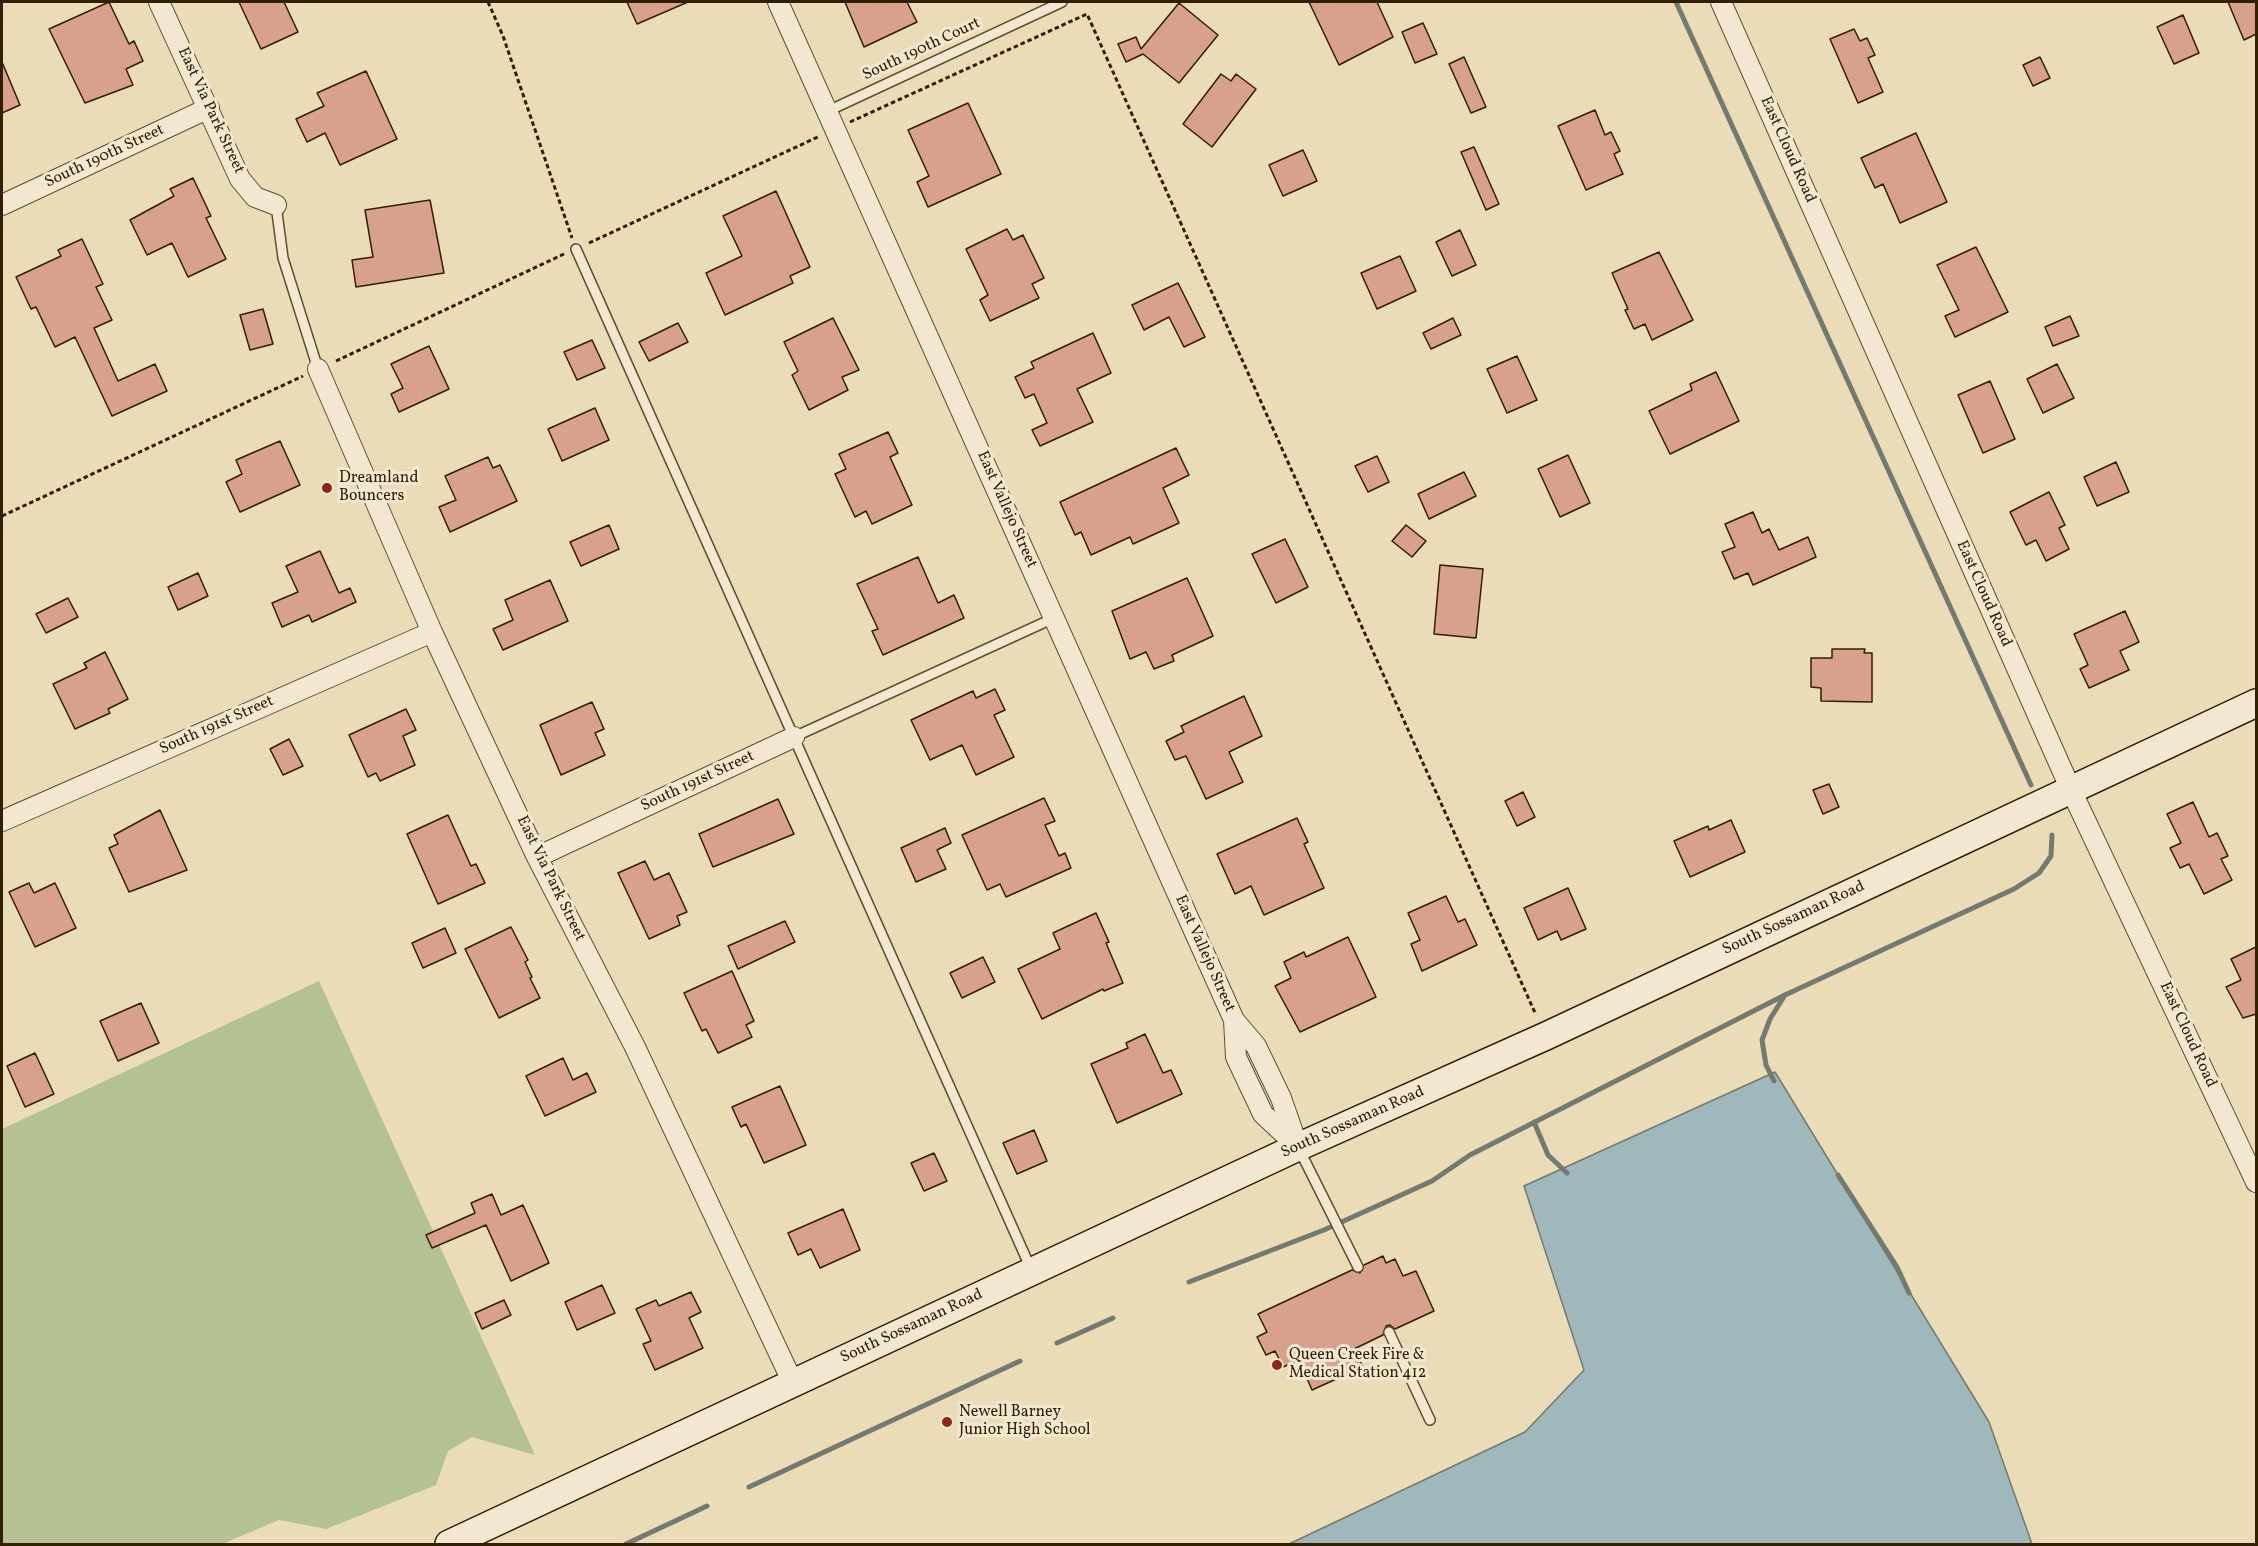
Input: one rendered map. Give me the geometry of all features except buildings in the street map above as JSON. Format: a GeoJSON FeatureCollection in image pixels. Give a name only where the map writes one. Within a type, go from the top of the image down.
{"type":"FeatureCollection","features":[{"type":"Feature","properties":{"kind":"main road","name":"South Sossaman Road"},"geometry":{"type":"LineString","coordinates":[[449,1545],[1298,1147],[1546,1036],[2256,703]]}},
{"type":"Feature","properties":{"kind":"street","name":"East Via Park Street"},"geometry":{"type":"LineString","coordinates":[[159,2],[240,178],[255,197],[276,205]]}},
{"type":"Feature","properties":{"kind":"street","name":"East Vallejo Street"},"geometry":{"type":"LineString","coordinates":[[777,2],[828,111],[1233,1020],[1236,1057],[1263,1114],[1298,1147]]}},
{"type":"Feature","properties":{"kind":"street","name":"East Cloud Road"},"geometry":{"type":"LineString","coordinates":[[1721,2],[2071,790],[2256,1182]]}},
{"type":"Feature","properties":{"kind":"street","name":"South 190th Street"},"geometry":{"type":"LineString","coordinates":[[2,205],[209,108]]}},
{"type":"Feature","properties":{"kind":"street","name":"East Via Park Street"},"geometry":{"type":"LineString","coordinates":[[318,369],[432,632],[537,857],[634,1047],[793,1383]]}},
{"type":"Feature","properties":{"kind":"street","name":"South 191st Street"},"geometry":{"type":"LineString","coordinates":[[2,821],[432,632]]}},
{"type":"Feature","properties":{"kind":"street","name":"South 191st Street"},"geometry":{"type":"LineString","coordinates":[[537,857],[794,737]]}},
{"type":"Feature","properties":{"kind":"lane","name":"South 190th Court"},"geometry":{"type":"LineString","coordinates":[[828,111],[1062,2]]}},
{"type":"Feature","properties":{"kind":"lane"},"geometry":{"type":"LineString","coordinates":[[276,205],[283,258],[318,369]]}},
{"type":"Feature","properties":{"kind":"lane"},"geometry":{"type":"LineString","coordinates":[[576,249],[1032,1271]]}},
{"type":"Feature","properties":{"kind":"lane"},"geometry":{"type":"LineString","coordinates":[[794,737],[1054,618]]}},
{"type":"Feature","properties":{"kind":"lane"},"geometry":{"type":"LineString","coordinates":[[1298,1147],[1358,1267]]}},
{"type":"Feature","properties":{"kind":"lane"},"geometry":{"type":"LineString","coordinates":[[1389,1332],[1430,1420]]}},
{"type":"Feature","properties":{"kind":"path"},"geometry":{"type":"LineString","coordinates":[[488,2],[503,36],[576,249]]}},
{"type":"Feature","properties":{"kind":"path"},"geometry":{"type":"LineString","coordinates":[[2,516],[1087,14],[1546,1036]]}},
{"type":"Feature","properties":{"kind":"green space"},"geometry":{"type":"Polygon","coordinates":[[[319,981],[535,1455],[472,1437],[448,1451],[436,1485],[326,1529],[279,1520],[222,1544],[2,1544],[2,1129],[319,981]]]}},
{"type":"Feature","properties":{"kind":"water"},"geometry":{"type":"Polygon","coordinates":[[[1775,1072],[1989,1422],[2032,1544],[1289,1544],[1525,1432],[1584,1370],[1524,1186],[1775,1072]]]}},
{"type":"Feature","properties":{"kind":"waterway"},"geometry":{"type":"LineString","coordinates":[[1676,2],[2031,785]]}},
{"type":"Feature","properties":{"kind":"waterway"},"geometry":{"type":"LineString","coordinates":[[1189,1282],[1324,1230],[1432,1181],[1470,1155],[1785,995],[2014,889],[2039,873],[2051,856],[2052,835]]}},
{"type":"Feature","properties":{"kind":"waterway"},"geometry":{"type":"LineString","coordinates":[[1774,1081],[1766,1065],[1762,1040],[1770,1019],[1785,995]]}},
{"type":"Feature","properties":{"kind":"waterway"},"geometry":{"type":"LineString","coordinates":[[1534,1122],[1548,1155],[1567,1173]]}},
{"type":"Feature","properties":{"kind":"waterway"},"geometry":{"type":"LineString","coordinates":[[1838,1175],[1897,1267],[1909,1293]]}},
{"type":"Feature","properties":{"kind":"waterway"},"geometry":{"type":"LineString","coordinates":[[1057,1343],[1113,1318]]}},
{"type":"Feature","properties":{"kind":"waterway"},"geometry":{"type":"LineString","coordinates":[[749,1487],[1020,1361]]}},
{"type":"Feature","properties":{"kind":"waterway"},"geometry":{"type":"LineString","coordinates":[[626,1544],[707,1506]]}},
{"type":"Feature","properties":{"kind":"place","name":"Dreamland Bouncers"},"geometry":{"type":"Point","coordinates":[327,488]}},
{"type":"Feature","properties":{"kind":"place","name":"Queen Creek Fire & Medical Station 412"},"geometry":{"type":"Point","coordinates":[1277,1365]}},
{"type":"Feature","properties":{"kind":"place","name":"Newell Barney Junior High School"},"geometry":{"type":"Point","coordinates":[947,1422]}}]}
